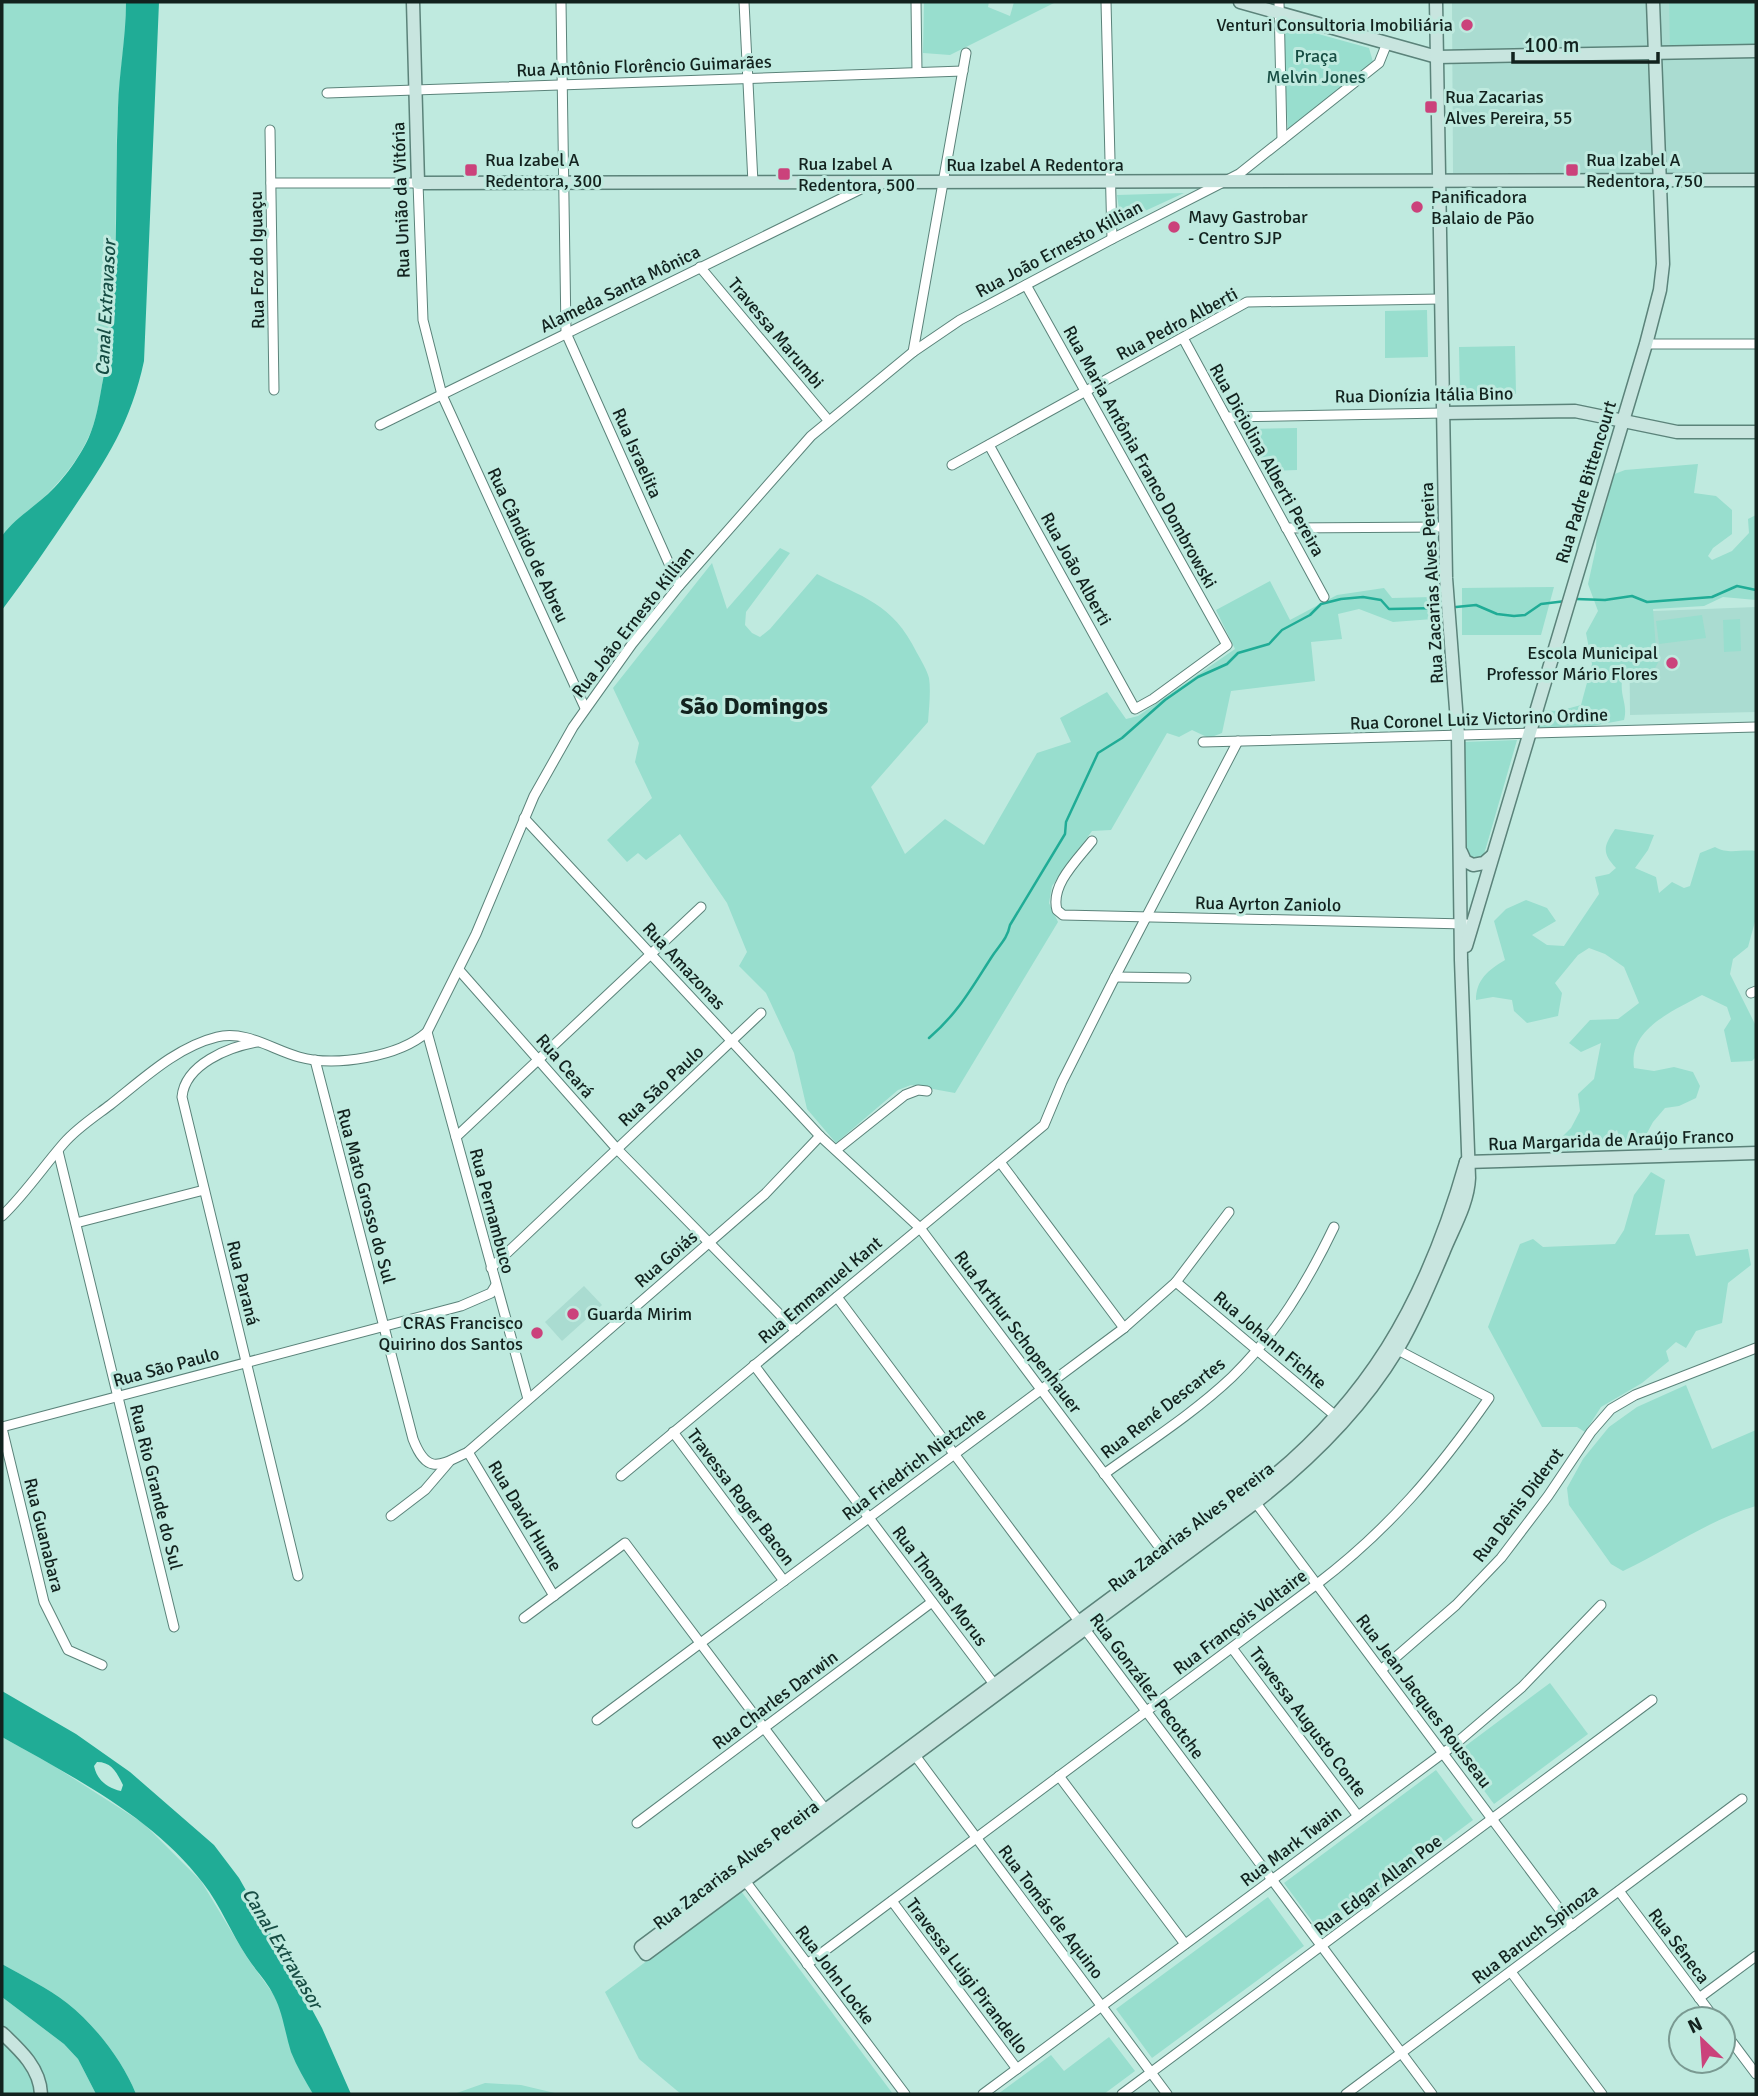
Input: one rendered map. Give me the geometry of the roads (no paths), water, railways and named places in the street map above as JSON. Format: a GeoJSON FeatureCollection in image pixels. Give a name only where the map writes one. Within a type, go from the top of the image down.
{"type":"FeatureCollection","features":[{"type":"Feature","properties":{"kind":"main road","name":"Rua União da Vitória"},"geometry":{"type":"LineString","coordinates":[[413,2],[418,183]]}},
{"type":"Feature","properties":{"kind":"main road"},"geometry":{"type":"LineString","coordinates":[[1240,2],[1279,7],[1437,57],[1756,51]]}},
{"type":"Feature","properties":{"kind":"main road","name":"Rua Zacarias Alves Pereira"},"geometry":{"type":"LineString","coordinates":[[1436,2],[1447,595],[1458,735],[1460,877],[1466,924]]}},
{"type":"Feature","properties":{"kind":"main road","name":"Rua Padre Bittencourt"},"geometry":{"type":"LineString","coordinates":[[1461,960],[1466,924],[1485,880],[1646,344],[1662,276],[1653,2]]}},
{"type":"Feature","properties":{"kind":"main road","name":"Rua Izabel A Redentora"},"geometry":{"type":"LineString","coordinates":[[418,183],[1756,180]]}},
{"type":"Feature","properties":{"kind":"main road","name":"Rua Dionízia Itália Bino"},"geometry":{"type":"LineString","coordinates":[[1443,412],[1560,410],[1676,432],[1756,432]]}},
{"type":"Feature","properties":{"kind":"main road"},"geometry":{"type":"LineString","coordinates":[[1460,849],[1465,861],[1473,865],[1484,863],[1492,856]]}},
{"type":"Feature","properties":{"kind":"main road"},"geometry":{"type":"LineString","coordinates":[[1460,877],[1474,870],[1485,880]]}},
{"type":"Feature","properties":{"kind":"main road","name":"Rua Zacarias Alves Pereira"},"geometry":{"type":"LineString","coordinates":[[743,1877],[641,1947],[646,1954],[743,1877],[1253,1499],[1340,1420],[1365,1382],[1393,1348],[1451,1212],[1466,1162],[1461,960]]}},
{"type":"Feature","properties":{"kind":"main road","name":"Rua Margarida de Araújo Franco"},"geometry":{"type":"LineString","coordinates":[[1466,1162],[1756,1153]]}},
{"type":"Feature","properties":{"kind":"main road"},"geometry":{"type":"LineString","coordinates":[[2,2033],[30,2062],[37,2075],[41,2094]]}},
{"type":"Feature","properties":{"kind":"street"},"geometry":{"type":"LineString","coordinates":[[561,2],[566,333]]}},
{"type":"Feature","properties":{"kind":"street"},"geometry":{"type":"LineString","coordinates":[[744,2],[753,183]]}},
{"type":"Feature","properties":{"kind":"street"},"geometry":{"type":"LineString","coordinates":[[916,2],[917,72]]}},
{"type":"Feature","properties":{"kind":"street"},"geometry":{"type":"LineString","coordinates":[[1106,2],[1112,239]]}},
{"type":"Feature","properties":{"kind":"street"},"geometry":{"type":"LineString","coordinates":[[1279,7],[1282,140]]}},
{"type":"Feature","properties":{"kind":"street","name":"Rua João Ernesto Killian"},"geometry":{"type":"LineString","coordinates":[[427,1032],[459,970],[524,818],[553,760],[585,708],[679,586],[794,453],[828,420],[913,352],[960,320],[1226,182],[1379,63],[1387,43]]}},
{"type":"Feature","properties":{"kind":"street"},"geometry":{"type":"LineString","coordinates":[[913,352],[966,53]]}},
{"type":"Feature","properties":{"kind":"street","name":"Rua Antônio Florêncio Guimarães"},"geometry":{"type":"LineString","coordinates":[[327,93],[963,71]]}},
{"type":"Feature","properties":{"kind":"street","name":"Rua Foz do Iguaçu"},"geometry":{"type":"LineString","coordinates":[[270,130],[274,390]]}},
{"type":"Feature","properties":{"kind":"street","name":"Rua Izabel A Redentora"},"geometry":{"type":"LineString","coordinates":[[271,183],[418,183]]}},
{"type":"Feature","properties":{"kind":"street","name":"Rua União da Vitória"},"geometry":{"type":"LineString","coordinates":[[418,183],[423,320],[442,395]]}},
{"type":"Feature","properties":{"kind":"street","name":"Alameda Santa Mônica"},"geometry":{"type":"LineString","coordinates":[[380,425],[874,183]]}},
{"type":"Feature","properties":{"kind":"street","name":"Travessa Marumbi"},"geometry":{"type":"LineString","coordinates":[[700,267],[828,420]]}},
{"type":"Feature","properties":{"kind":"street","name":"Rua Maria Antônia Franco Dombrowski"},"geometry":{"type":"LineString","coordinates":[[1026,285],[1227,645],[1135,709]]}},
{"type":"Feature","properties":{"kind":"street","name":"Rua Pedro Alberti"},"geometry":{"type":"LineString","coordinates":[[952,465],[1247,302],[1441,299]]}},
{"type":"Feature","properties":{"kind":"street","name":"Rua Israelita"},"geometry":{"type":"LineString","coordinates":[[566,333],[679,586]]}},
{"type":"Feature","properties":{"kind":"street","name":"Rua Diciolina Alberti Pereira"},"geometry":{"type":"LineString","coordinates":[[1183,338],[1324,597]]}},
{"type":"Feature","properties":{"kind":"street"},"geometry":{"type":"LineString","coordinates":[[1646,344],[1756,344]]}},
{"type":"Feature","properties":{"kind":"street","name":"Rua Cândido de Abreu"},"geometry":{"type":"LineString","coordinates":[[442,395],[585,708]]}},
{"type":"Feature","properties":{"kind":"street","name":"Rua Dionízia Itália Bino"},"geometry":{"type":"LineString","coordinates":[[1226,416],[1443,412]]}},
{"type":"Feature","properties":{"kind":"street","name":"Rua João Alberti"},"geometry":{"type":"LineString","coordinates":[[989,445],[1135,709]]}},
{"type":"Feature","properties":{"kind":"street"},"geometry":{"type":"LineString","coordinates":[[1286,528],[1445,527]]}},
{"type":"Feature","properties":{"kind":"street","name":"Rua Coronel Luiz Victorino Ordine"},"geometry":{"type":"LineString","coordinates":[[1203,742],[1756,726]]}},
{"type":"Feature","properties":{"kind":"street"},"geometry":{"type":"LineString","coordinates":[[1186,978],[1115,977],[1238,741]]}},
{"type":"Feature","properties":{"kind":"street","name":"Rua Amazonas"},"geometry":{"type":"LineString","coordinates":[[524,818],[820,1136]]}},
{"type":"Feature","properties":{"kind":"street","name":"Rua Ayrton Zaniolo"},"geometry":{"type":"LineString","coordinates":[[1092,841],[1068,872],[1056,895],[1057,910],[1063,915],[1466,924]]}},
{"type":"Feature","properties":{"kind":"street"},"geometry":{"type":"LineString","coordinates":[[456,1137],[701,906]]}},
{"type":"Feature","properties":{"kind":"street","name":"Rua Ceará"},"geometry":{"type":"LineString","coordinates":[[459,970],[617,1149],[796,1331]]}},
{"type":"Feature","properties":{"kind":"street","name":"Rua Emmanuel Kant"},"geometry":{"type":"LineString","coordinates":[[621,1476],[1040,1129],[1048,1118],[1062,1082],[1115,977]]}},
{"type":"Feature","properties":{"kind":"street","name":"Rua São Paulo"},"geometry":{"type":"LineString","coordinates":[[491,1268],[761,1013]]}},
{"type":"Feature","properties":{"kind":"street"},"geometry":{"type":"LineString","coordinates":[[2,1216],[75,1132],[180,1053],[217,1037],[241,1037],[299,1057],[315,1060],[350,1059],[408,1045],[427,1032]]}},
{"type":"Feature","properties":{"kind":"street","name":"Rua Pernambuco"},"geometry":{"type":"LineString","coordinates":[[427,1032],[528,1399]]}},
{"type":"Feature","properties":{"kind":"street","name":"Rua Paraná"},"geometry":{"type":"LineString","coordinates":[[258,1041],[241,1045],[215,1057],[192,1075],[181,1097],[298,1576]]}},
{"type":"Feature","properties":{"kind":"street","name":"Rua Mato Grosso do Sul"},"geometry":{"type":"LineString","coordinates":[[315,1060],[413,1439],[424,1461]]}},
{"type":"Feature","properties":{"kind":"street"},"geometry":{"type":"LineString","coordinates":[[836,1150],[905,1095],[918,1090],[927,1091]]}},
{"type":"Feature","properties":{"kind":"street","name":"Rua Arthur Schopenhauer"},"geometry":{"type":"LineString","coordinates":[[820,1136],[920,1228],[1169,1561]]}},
{"type":"Feature","properties":{"kind":"street","name":"Rua Goiás"},"geometry":{"type":"LineString","coordinates":[[424,1461],[431,1464],[450,1461],[468,1452],[765,1194],[820,1136]]}},
{"type":"Feature","properties":{"kind":"street","name":"Rua Rio Grande do Sul"},"geometry":{"type":"LineString","coordinates":[[58,1151],[174,1627]]}},
{"type":"Feature","properties":{"kind":"street"},"geometry":{"type":"LineString","coordinates":[[1000,1162],[1124,1328]]}},
{"type":"Feature","properties":{"kind":"street"},"geometry":{"type":"LineString","coordinates":[[76,1223],[204,1190]]}},
{"type":"Feature","properties":{"kind":"street","name":"Rua Friedrich Nietzche"},"geometry":{"type":"LineString","coordinates":[[597,1720],[1124,1328],[1176,1282],[1229,1212]]}},
{"type":"Feature","properties":{"kind":"street","name":"Rua René Descartes"},"geometry":{"type":"LineString","coordinates":[[1104,1474],[1214,1392],[1257,1350],[1296,1300],[1334,1227]]}},
{"type":"Feature","properties":{"kind":"street","name":"Rua Johann Fichte"},"geometry":{"type":"LineString","coordinates":[[1176,1282],[1340,1420]]}},
{"type":"Feature","properties":{"kind":"street","name":"Rua São Paulo"},"geometry":{"type":"LineString","coordinates":[[2,1427],[472,1302],[491,1293],[496,1285]]}},
{"type":"Feature","properties":{"kind":"street","name":"Rua González Pecotche"},"geometry":{"type":"LineString","coordinates":[[837,1297],[1432,2094]]}},
{"type":"Feature","properties":{"kind":"street","name":"Rua François Voltaire"},"geometry":{"type":"LineString","coordinates":[[807,1964],[1317,1584],[1361,1548],[1419,1491],[1440,1467],[1489,1398],[1393,1348]]}},
{"type":"Feature","properties":{"kind":"street","name":"Rua Dênis Diderot"},"geometry":{"type":"LineString","coordinates":[[1381,1670],[1456,1605],[1501,1558],[1548,1496],[1595,1426],[1611,1409],[1635,1395],[1756,1348]]}},
{"type":"Feature","properties":{"kind":"street","name":"Rua Thomas Morus"},"geometry":{"type":"LineString","coordinates":[[754,1365],[997,1689]]}},
{"type":"Feature","properties":{"kind":"street","name":"Rua Guanabara"},"geometry":{"type":"LineString","coordinates":[[2,1427],[44,1602],[68,1650],[102,1665]]}},
{"type":"Feature","properties":{"kind":"street","name":"Travessa Roger Bacon"},"geometry":{"type":"LineString","coordinates":[[673,1432],[784,1581]]}},
{"type":"Feature","properties":{"kind":"street","name":"Rua David Hume"},"geometry":{"type":"LineString","coordinates":[[468,1452],[554,1596]]}},
{"type":"Feature","properties":{"kind":"street"},"geometry":{"type":"LineString","coordinates":[[391,1516],[425,1490],[450,1461]]}},
{"type":"Feature","properties":{"kind":"street","name":"Rua Jean Jacques Rousseau"},"geometry":{"type":"LineString","coordinates":[[1253,1499],[1572,1926]]}},
{"type":"Feature","properties":{"kind":"street"},"geometry":{"type":"LineString","coordinates":[[524,1618],[625,1543],[828,1814]]}},
{"type":"Feature","properties":{"kind":"street","name":"Rua Charles Darwin"},"geometry":{"type":"LineString","coordinates":[[636,1823],[932,1602]]}},
{"type":"Feature","properties":{"kind":"street","name":"Rua Mark Twain"},"geometry":{"type":"LineString","coordinates":[[983,2094],[1443,1753],[1522,1686],[1601,1605]]}},
{"type":"Feature","properties":{"kind":"street","name":"Travessa Augusto Conte"},"geometry":{"type":"LineString","coordinates":[[1232,1648],[1358,1816]]}},
{"type":"Feature","properties":{"kind":"street","name":"Rua Edgar Allan Poe"},"geometry":{"type":"LineString","coordinates":[[1122,2094],[1652,1700]]}},
{"type":"Feature","properties":{"kind":"street","name":"Rua Tomás de Aquino"},"geometry":{"type":"LineString","coordinates":[[912,1751],[1167,2094]]}},
{"type":"Feature","properties":{"kind":"street"},"geometry":{"type":"LineString","coordinates":[[1059,1776],[1185,1944]]}},
{"type":"Feature","properties":{"kind":"street","name":"Rua Baruch Spinoza"},"geometry":{"type":"LineString","coordinates":[[1346,2094],[1742,1799]]}},
{"type":"Feature","properties":{"kind":"street","name":"Rua John Locke"},"geometry":{"type":"LineString","coordinates":[[743,1877],[905,2094]]}},
{"type":"Feature","properties":{"kind":"street","name":"Rua Sêneca"},"geometry":{"type":"LineString","coordinates":[[1619,1891],[1704,2005]]}},
{"type":"Feature","properties":{"kind":"street","name":"Travessa Luigi Pirandello"},"geometry":{"type":"LineString","coordinates":[[892,1901],[1017,2069]]}},
{"type":"Feature","properties":{"kind":"street"},"geometry":{"type":"LineString","coordinates":[[1699,1998],[1756,1956]]}},
{"type":"Feature","properties":{"kind":"street"},"geometry":{"type":"LineString","coordinates":[[1511,1972],[1602,2094]]}},
{"type":"Feature","properties":{"kind":"street"},"geometry":{"type":"LineString","coordinates":[[1737,2049],[1756,2074]]}},
{"type":"Feature","properties":{"kind":"waterway"},"geometry":{"type":"LineString","coordinates":[[1576,599],[1605,600],[1632,596],[1647,602],[1712,597],[1737,586],[1756,590]]}},
{"type":"Feature","properties":{"kind":"waterway"},"geometry":{"type":"LineString","coordinates":[[929,1038],[956,1010],[1005,939],[1010,925],[1065,834],[1066,822],[1098,753],[1122,738],[1165,700],[1198,677],[1227,664],[1238,653],[1269,644],[1282,630],[1310,615],[1321,604],[1363,597],[1381,600],[1389,609],[1439,608]]}},
{"type":"Feature","properties":{"kind":"waterway"},"geometry":{"type":"LineString","coordinates":[[1456,607],[1476,605],[1497,614],[1514,616],[1525,615],[1541,604],[1566,601]]}},
{"type":"Feature","properties":{"kind":"place","name":"Venturi Consultoria Imobiliária"},"geometry":{"type":"Point","coordinates":[1467,25]}},
{"type":"Feature","properties":{"kind":"place","name":"Rua Zacarias Alves Pereira, 55"},"geometry":{"type":"Point","coordinates":[1431,107]}},
{"type":"Feature","properties":{"kind":"place","name":"Rua Izabel A Redentora, 300"},"geometry":{"type":"Point","coordinates":[471,170]}},
{"type":"Feature","properties":{"kind":"place","name":"Rua Izabel A Redentora, 750"},"geometry":{"type":"Point","coordinates":[1572,170]}},
{"type":"Feature","properties":{"kind":"place","name":"Rua Izabel A Redentora, 500"},"geometry":{"type":"Point","coordinates":[784,174]}},
{"type":"Feature","properties":{"kind":"place","name":"Panificadora Balaio de Pão"},"geometry":{"type":"Point","coordinates":[1417,207]}},
{"type":"Feature","properties":{"kind":"place","name":"Mavy Gastrobar - Centro SJP"},"geometry":{"type":"Point","coordinates":[1174,227]}},
{"type":"Feature","properties":{"kind":"place","name":"Escola Municipal Professor Mário Flores"},"geometry":{"type":"Point","coordinates":[1672,663]}},
{"type":"Feature","properties":{"kind":"place","name":"Guarda Mirim"},"geometry":{"type":"Point","coordinates":[573,1314]}},
{"type":"Feature","properties":{"kind":"place","name":"CRAS Francisco Quirino dos Santos"},"geometry":{"type":"Point","coordinates":[537,1333]}},
{"type":"Feature","properties":{"kind":"district","name":"São Domingos"},"geometry":{"type":"Point","coordinates":[754,706]}},
{"type":"Feature","properties":{"kind":"park label","name":"Praça Melvin Jones"},"geometry":{"type":"Point","coordinates":[1316,66]}},
{"type":"Feature","properties":{"kind":"water label","name":"Canal Extravasor"},"geometry":{"type":"Point","coordinates":[105,308]}},
{"type":"Feature","properties":{"kind":"water label","name":"Canal Extravasor"},"geometry":{"type":"Point","coordinates":[283,1948]}}]}
